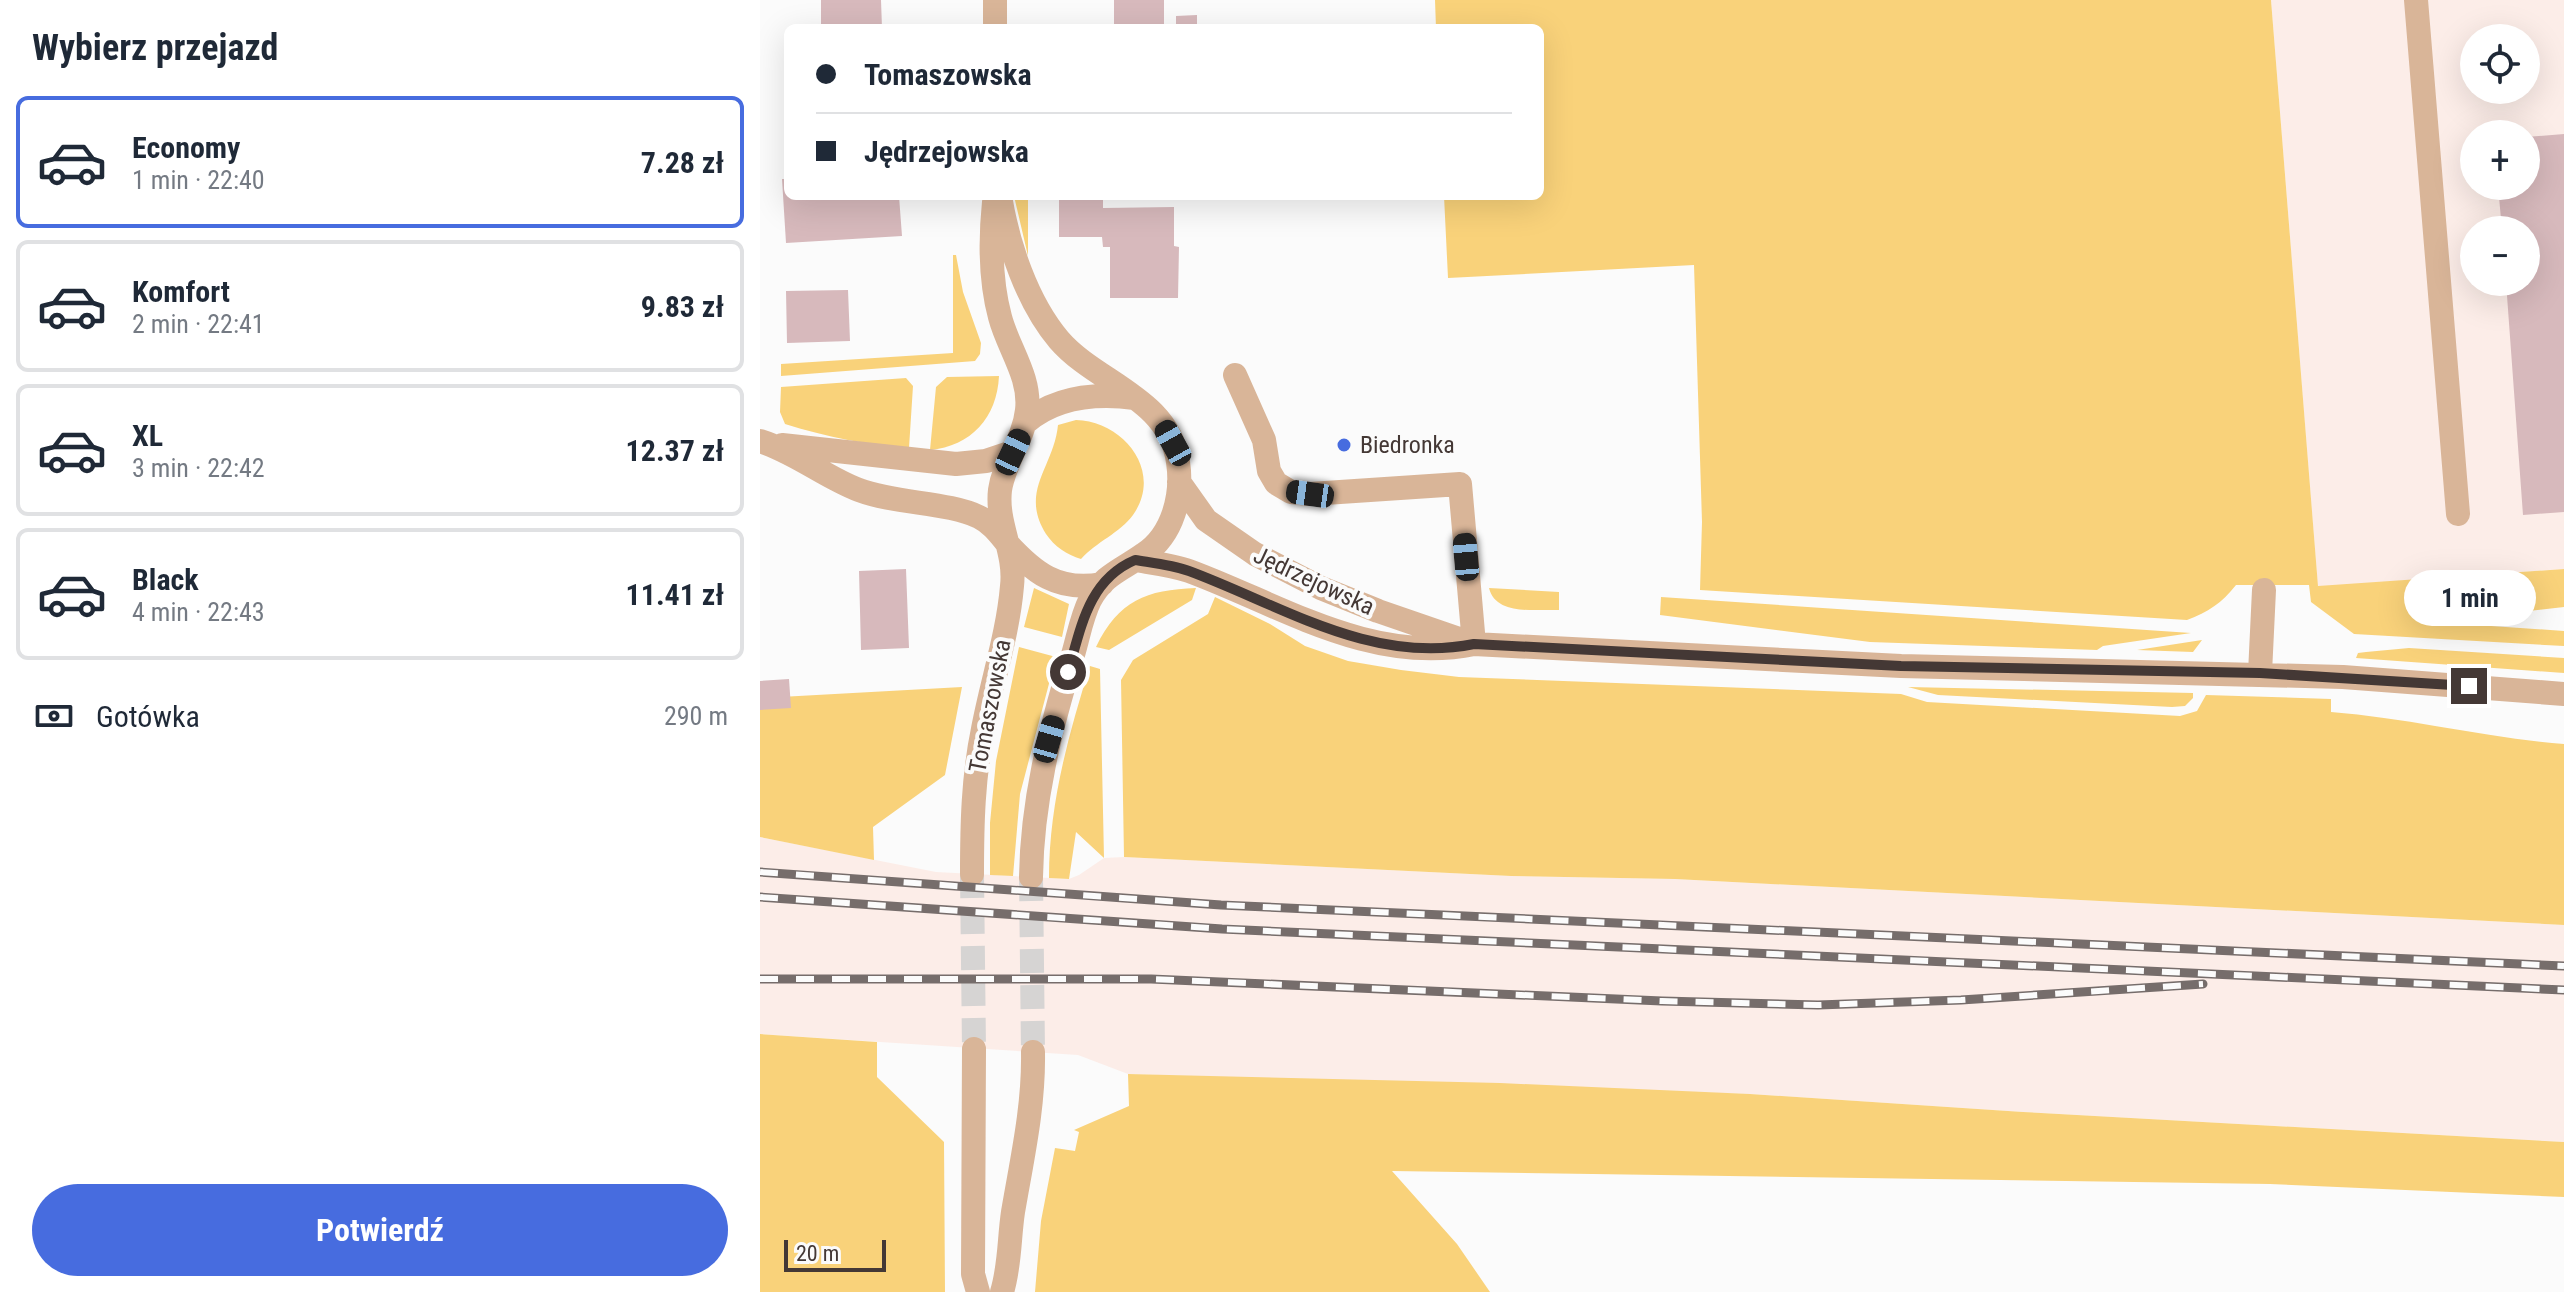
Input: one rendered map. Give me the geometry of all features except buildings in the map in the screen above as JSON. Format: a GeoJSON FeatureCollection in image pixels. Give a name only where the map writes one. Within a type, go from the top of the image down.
{"type":"FeatureCollection","features":[{"type":"Feature","properties":{"kind":"street"},"geometry":{"type":"LineString","coordinates":[[995,0],[995,24]]}},
{"type":"Feature","properties":{"kind":"street"},"geometry":{"type":"LineString","coordinates":[[2416,0],[2458,514]]}},
{"type":"Feature","properties":{"kind":"street"},"geometry":{"type":"LineString","coordinates":[[997,200],[992,237],[993,283],[1001,322],[1025,384],[1028,409],[1005,471],[1000,497],[1000,522],[1005,541]]}},
{"type":"Feature","properties":{"kind":"street"},"geometry":{"type":"LineString","coordinates":[[998,200],[1020,270],[1034,302],[1052,330],[1082,362],[1153,411],[1173,443],[1178,461],[1176,506],[1166,531],[1158,543],[1135,560],[1122,565],[1102,584],[1090,600],[1083,619],[1043,763],[1033,826],[1031,877]]}},
{"type":"Feature","properties":{"kind":"street"},"geometry":{"type":"LineString","coordinates":[[1235,375],[1264,440],[1269,471],[1276,483],[1291,492],[1310,494],[1460,484],[1474,644]]}},
{"type":"Feature","properties":{"kind":"street"},"geometry":{"type":"LineString","coordinates":[[1025,423],[1046,407],[1090,396],[1136,398]]}},
{"type":"Feature","properties":{"kind":"street"},"geometry":{"type":"LineString","coordinates":[[764,442],[956,464],[986,461],[1013,452]]}},
{"type":"Feature","properties":{"kind":"street"},"geometry":{"type":"LineString","coordinates":[[764,442],[858,489],[904,502],[979,516],[994,526],[1030,567],[1047,578],[1066,585],[1085,587],[1102,584]]}},
{"type":"Feature","properties":{"kind":"street","name":"Jędrzejowska"},"geometry":{"type":"LineString","coordinates":[[1179,482],[1206,520],[1255,554],[1363,606],[1474,644]]}},
{"type":"Feature","properties":{"kind":"street","name":"Tomaszowska"},"geometry":{"type":"LineString","coordinates":[[972,874],[972,823],[978,758],[1012,589],[1013,572],[1005,541]]}},
{"type":"Feature","properties":{"kind":"street","name":"Jędrzejowska"},"geometry":{"type":"LineString","coordinates":[[1135,560],[1187,570],[1289,615],[1365,640],[1404,647],[1447,649],[1474,644],[1901,666],[2260,673],[2564,694]]}},
{"type":"Feature","properties":{"kind":"street"},"geometry":{"type":"LineString","coordinates":[[2260,673],[2264,590]]}},
{"type":"Feature","properties":{"kind":"street"},"geometry":{"type":"LineString","coordinates":[[974,1049],[973,1274],[978,1292]]}},
{"type":"Feature","properties":{"kind":"street"},"geometry":{"type":"LineString","coordinates":[[1002,1292],[1029,1121],[1033,1052]]}},
{"type":"Feature","properties":{"kind":"shaded area"},"geometry":{"type":"Polygon","coordinates":[[[1435,0],[2271,0],[2318,586],[2564,569],[2564,607],[2433,622],[2564,631],[2564,646],[2354,634],[2311,602],[2309,585],[2236,585],[2214,606],[2187,620],[1700,590],[1702,522],[1694,265],[1448,278],[1444,200],[1544,200],[1544,24],[1436,24],[1435,0]]]}},
{"type":"Feature","properties":{"kind":"shaded area"},"geometry":{"type":"Polygon","coordinates":[[[2271,0],[2564,0],[2564,569],[2318,587],[2271,0]]]}},
{"type":"Feature","properties":{"kind":"shaded area"},"geometry":{"type":"Polygon","coordinates":[[[1015,200],[1028,200],[1028,256],[1015,200]]]}},
{"type":"Feature","properties":{"kind":"shaded area"},"geometry":{"type":"Polygon","coordinates":[[[953,255],[956,255],[963,292],[981,343],[980,354],[975,361],[781,376],[781,364],[953,353],[953,255]]]}},
{"type":"Feature","properties":{"kind":"shaded area"},"geometry":{"type":"Polygon","coordinates":[[[999,376],[993,405],[979,427],[958,443],[930,450],[936,387],[947,377],[999,376]]]}},
{"type":"Feature","properties":{"kind":"shaded area"},"geometry":{"type":"Polygon","coordinates":[[[906,378],[913,386],[909,448],[862,443],[801,429],[785,424],[780,412],[781,387],[906,378]]]}},
{"type":"Feature","properties":{"kind":"shaded area"},"geometry":{"type":"Polygon","coordinates":[[[1076,420],[1109,429],[1123,439],[1134,451],[1144,482],[1133,515],[1081,559],[1061,550],[1049,538],[1036,505],[1040,479],[1058,425],[1076,420]]]}},
{"type":"Feature","properties":{"kind":"shaded area"},"geometry":{"type":"Polygon","coordinates":[[[1034,588],[1069,604],[1062,637],[1024,627],[1034,588]]]}},
{"type":"Feature","properties":{"kind":"shaded area"},"geometry":{"type":"Polygon","coordinates":[[[1196,588],[1192,600],[1109,650],[1096,647],[1114,618],[1136,601],[1163,591],[1196,588]]]}},
{"type":"Feature","properties":{"kind":"shaded area"},"geometry":{"type":"Polygon","coordinates":[[[1489,588],[1559,592],[1559,610],[1508,607],[1493,597],[1489,588]]]}},
{"type":"Feature","properties":{"kind":"shaded area"},"geometry":{"type":"Polygon","coordinates":[[[1215,597],[1270,624],[1305,646],[1348,661],[1459,677],[1901,694],[1927,702],[2180,716],[2197,711],[2206,695],[2331,699],[2331,712],[2564,744],[2564,925],[1675,879],[1511,876],[1124,857],[1121,680],[1133,660],[1208,614],[1215,597]]]}},
{"type":"Feature","properties":{"kind":"shaded area"},"geometry":{"type":"Polygon","coordinates":[[[1661,597],[2191,633],[2103,646],[2097,650],[1870,642],[1660,615],[1661,597]]]}},
{"type":"Feature","properties":{"kind":"shaded area"},"geometry":{"type":"Polygon","coordinates":[[[2202,640],[2193,652],[2137,650],[2202,640]]]}},
{"type":"Feature","properties":{"kind":"shaded area"},"geometry":{"type":"Polygon","coordinates":[[[1019,647],[1056,657],[1020,794],[1013,876],[990,875],[990,823],[996,761],[1019,647]]]}},
{"type":"Feature","properties":{"kind":"shaded area"},"geometry":{"type":"Polygon","coordinates":[[[2409,648],[2564,658],[2564,673],[2356,658],[2358,653],[2409,648]]]}},
{"type":"Feature","properties":{"kind":"shaded area"},"geometry":{"type":"Polygon","coordinates":[[[1090,666],[1100,669],[1104,858],[1076,832],[1069,879],[1049,878],[1052,824],[1061,771],[1090,666]]]}},
{"type":"Feature","properties":{"kind":"shaded area"},"geometry":{"type":"Polygon","coordinates":[[[962,687],[945,775],[873,827],[874,860],[760,837],[760,698],[962,687]]]}},
{"type":"Feature","properties":{"kind":"shaded area"},"geometry":{"type":"Polygon","coordinates":[[[1908,687],[2193,693],[2193,698],[2185,706],[2172,707],[1938,695],[1908,687]]]}},
{"type":"Feature","properties":{"kind":"shaded area"},"geometry":{"type":"Polygon","coordinates":[[[760,837],[936,872],[1069,879],[1104,858],[1124,857],[1511,876],[1675,879],[2564,925],[2564,1142],[1750,1094],[1128,1074],[1078,1055],[760,1034],[760,837]]]}},
{"type":"Feature","properties":{"kind":"shaded area"},"geometry":{"type":"Polygon","coordinates":[[[760,1034],[877,1042],[877,1077],[944,1142],[945,1292],[760,1292],[760,1034]]]}},
{"type":"Feature","properties":{"kind":"shaded area"},"geometry":{"type":"Polygon","coordinates":[[[1128,1074],[1500,1083],[1750,1094],[2564,1142],[2564,1197],[2270,1184],[1392,1171],[1457,1244],[1490,1292],[1035,1292],[1041,1221],[1055,1148],[1075,1151],[1079,1132],[1074,1130],[1129,1106],[1128,1074]]]}},
{"type":"Feature","properties":{"kind":"tunnel"},"geometry":{"type":"LineString","coordinates":[[972,874],[974,1049]]}},
{"type":"Feature","properties":{"kind":"tunnel"},"geometry":{"type":"LineString","coordinates":[[1031,877],[1033,1052]]}},
{"type":"Feature","properties":{"kind":"railway"},"geometry":{"type":"LineString","coordinates":[[760,872],[1221,905],[2564,966]]}},
{"type":"Feature","properties":{"kind":"railway"},"geometry":{"type":"LineString","coordinates":[[760,897],[1222,929],[2564,990]]}},
{"type":"Feature","properties":{"kind":"railway"},"geometry":{"type":"LineString","coordinates":[[760,979],[1151,979],[1818,1005],[1961,1000],[2203,984]]}},
{"type":"Feature","properties":{"kind":"place","name":"Biedronka"},"geometry":{"type":"Point","coordinates":[1344,445]}},
{"type":"Feature","properties":{"kind":"route"},"geometry":{"type":"LineString","coordinates":[[1068,672],[1090,600],[1122,565],[1135,560],[1187,570],[1330,630],[1404,647],[1447,649],[1474,644],[1901,666],[2260,673],[2469,686]]}}]}
